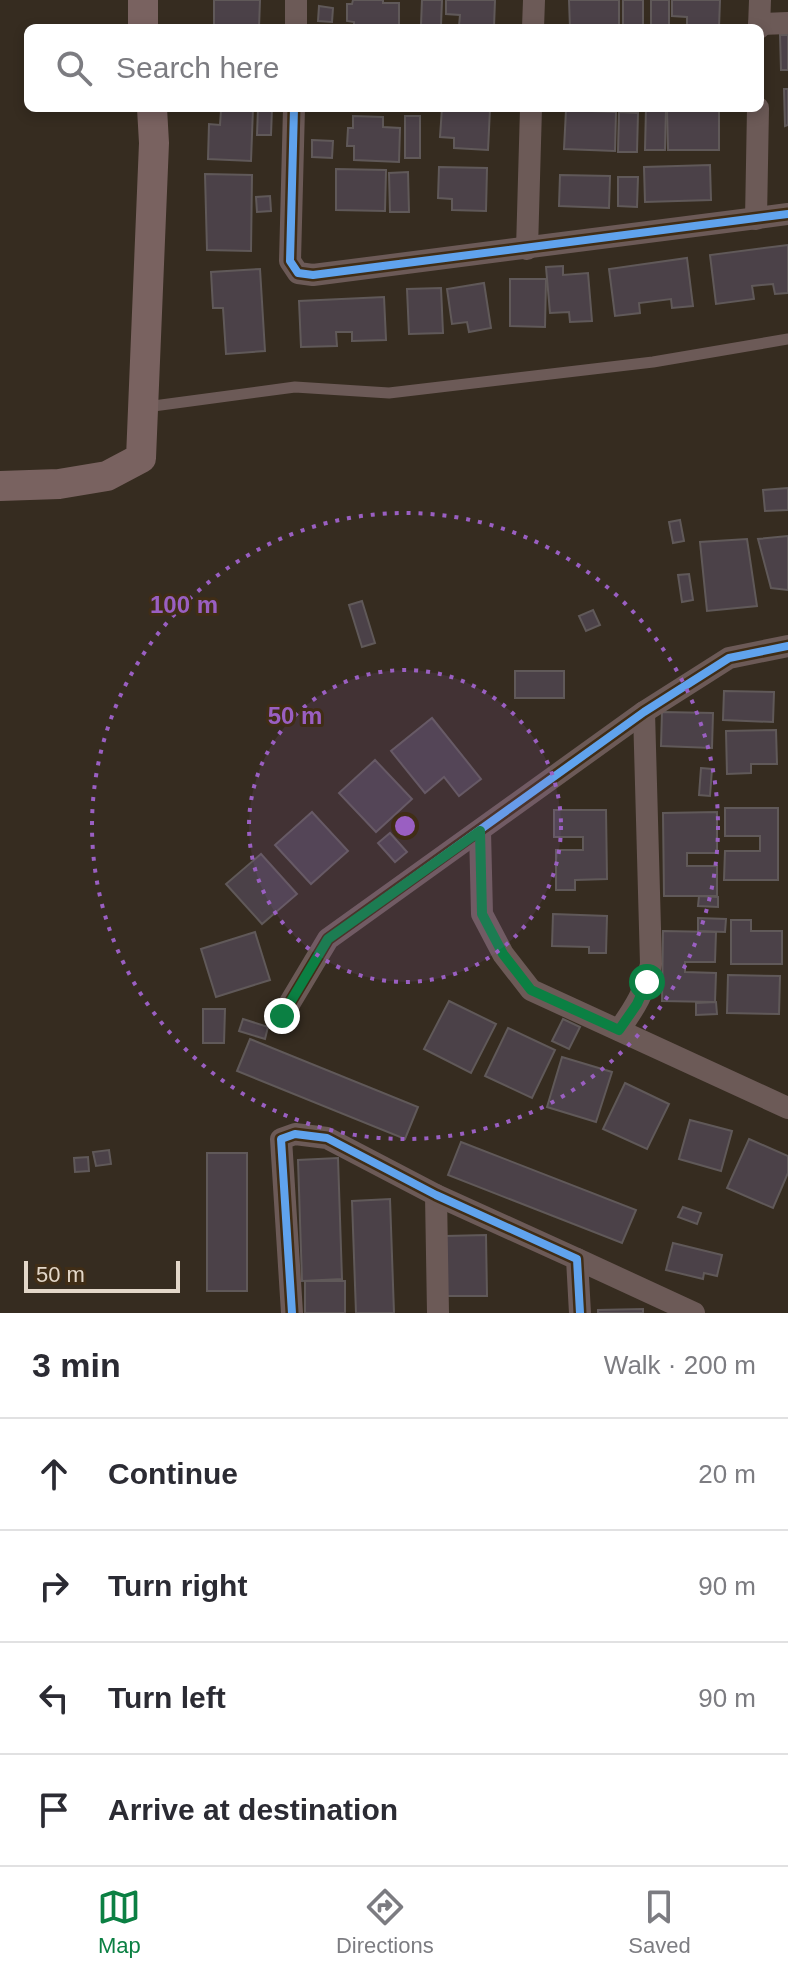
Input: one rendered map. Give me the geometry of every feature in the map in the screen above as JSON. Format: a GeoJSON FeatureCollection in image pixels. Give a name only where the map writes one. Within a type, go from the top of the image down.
{"type":"FeatureCollection","features":[{"type":"Feature","properties":{"kind":"street"},"geometry":{"type":"LineString","coordinates":[[143,0],[143,24]]}},
{"type":"Feature","properties":{"kind":"street"},"geometry":{"type":"LineString","coordinates":[[296,0],[296,24]]}},
{"type":"Feature","properties":{"kind":"street"},"geometry":{"type":"LineString","coordinates":[[533,24],[534,0]]}},
{"type":"Feature","properties":{"kind":"street"},"geometry":{"type":"LineString","coordinates":[[759,24],[760,0]]}},
{"type":"Feature","properties":{"kind":"street"},"geometry":{"type":"LineString","coordinates":[[764,25],[788,23]]}},
{"type":"Feature","properties":{"kind":"street"},"geometry":{"type":"LineString","coordinates":[[0,486],[59,484],[107,476],[141,458],[154,143],[152,112]]}},
{"type":"Feature","properties":{"kind":"street"},"geometry":{"type":"LineString","coordinates":[[294,112],[290,261],[298,273],[313,275],[788,214]]}},
{"type":"Feature","properties":{"kind":"street"},"geometry":{"type":"LineString","coordinates":[[527,249],[531,112]]}},
{"type":"Feature","properties":{"kind":"street"},"geometry":{"type":"LineString","coordinates":[[756,219],[758,112]]}},
{"type":"Feature","properties":{"kind":"street"},"geometry":{"type":"LineString","coordinates":[[282,1016],[328,939],[644,712],[729,658],[788,646]]}},
{"type":"Feature","properties":{"kind":"street"},"geometry":{"type":"LineString","coordinates":[[619,1030],[637,1004],[651,964],[644,712]]}},
{"type":"Feature","properties":{"kind":"street"},"geometry":{"type":"LineString","coordinates":[[480,831],[482,914],[503,954],[531,990],[788,1108]]}},
{"type":"Feature","properties":{"kind":"street"},"geometry":{"type":"LineString","coordinates":[[292,1313],[281,1139],[295,1134],[327,1138],[436,1195],[694,1313]]}},
{"type":"Feature","properties":{"kind":"street"},"geometry":{"type":"LineString","coordinates":[[436,1195],[438,1313]]}},
{"type":"Feature","properties":{"kind":"street"},"geometry":{"type":"LineString","coordinates":[[577,1259],[580,1313]]}},
{"type":"Feature","properties":{"kind":"lane"},"geometry":{"type":"LineString","coordinates":[[143,407],[295,387],[389,393],[653,362],[788,339]]}},
{"type":"Feature","properties":{"kind":"building"},"geometry":{"type":"Polygon","coordinates":[[[214,0],[260,0],[259,24],[214,24],[214,0]]]}},
{"type":"Feature","properties":{"kind":"building"},"geometry":{"type":"Polygon","coordinates":[[[353,0],[399,3],[399,24],[354,24],[347,21],[347,4],[352,4],[353,0]]]}},
{"type":"Feature","properties":{"kind":"building"},"geometry":{"type":"Polygon","coordinates":[[[422,0],[442,0],[441,24],[421,24],[422,0]]]}},
{"type":"Feature","properties":{"kind":"building"},"geometry":{"type":"Polygon","coordinates":[[[446,0],[495,0],[494,24],[459,24],[460,15],[446,14],[446,0]]]}},
{"type":"Feature","properties":{"kind":"building"},"geometry":{"type":"Polygon","coordinates":[[[569,0],[619,0],[619,24],[570,24],[569,0]]]}},
{"type":"Feature","properties":{"kind":"building"},"geometry":{"type":"Polygon","coordinates":[[[623,0],[643,0],[643,24],[623,24],[623,0]]]}},
{"type":"Feature","properties":{"kind":"building"},"geometry":{"type":"Polygon","coordinates":[[[651,0],[669,0],[669,24],[651,24],[651,0]]]}},
{"type":"Feature","properties":{"kind":"building"},"geometry":{"type":"Polygon","coordinates":[[[672,0],[720,0],[719,24],[687,24],[687,17],[672,16],[672,0]]]}},
{"type":"Feature","properties":{"kind":"building"},"geometry":{"type":"Polygon","coordinates":[[[319,6],[333,8],[332,22],[318,21],[319,6]]]}},
{"type":"Feature","properties":{"kind":"building"},"geometry":{"type":"Polygon","coordinates":[[[780,35],[788,35],[788,70],[781,70],[780,35]]]}},
{"type":"Feature","properties":{"kind":"building"},"geometry":{"type":"Polygon","coordinates":[[[784,89],[788,89],[788,125],[785,126],[784,89]]]}},
{"type":"Feature","properties":{"kind":"building"},"geometry":{"type":"Polygon","coordinates":[[[221,112],[253,112],[251,161],[208,159],[209,124],[220,125],[221,112]]]}},
{"type":"Feature","properties":{"kind":"building"},"geometry":{"type":"Polygon","coordinates":[[[258,112],[272,112],[271,135],[257,135],[258,112]]]}},
{"type":"Feature","properties":{"kind":"building"},"geometry":{"type":"Polygon","coordinates":[[[442,112],[490,112],[488,150],[454,148],[454,138],[440,137],[442,112]]]}},
{"type":"Feature","properties":{"kind":"building"},"geometry":{"type":"Polygon","coordinates":[[[566,112],[616,112],[615,151],[564,149],[566,112]]]}},
{"type":"Feature","properties":{"kind":"building"},"geometry":{"type":"Polygon","coordinates":[[[619,112],[638,113],[637,152],[618,152],[619,112]]]}},
{"type":"Feature","properties":{"kind":"building"},"geometry":{"type":"Polygon","coordinates":[[[646,112],[666,112],[665,150],[645,150],[646,112]]]}},
{"type":"Feature","properties":{"kind":"building"},"geometry":{"type":"Polygon","coordinates":[[[667,112],[719,112],[719,150],[668,150],[667,112]]]}},
{"type":"Feature","properties":{"kind":"building"},"geometry":{"type":"Polygon","coordinates":[[[353,116],[383,117],[383,127],[400,128],[399,162],[354,160],[354,146],[347,146],[348,128],[353,128],[353,116]]]}},
{"type":"Feature","properties":{"kind":"building"},"geometry":{"type":"Polygon","coordinates":[[[405,116],[420,116],[420,158],[405,158],[405,116]]]}},
{"type":"Feature","properties":{"kind":"building"},"geometry":{"type":"Polygon","coordinates":[[[312,140],[333,141],[332,158],[312,157],[312,140]]]}},
{"type":"Feature","properties":{"kind":"building"},"geometry":{"type":"Polygon","coordinates":[[[710,165],[711,200],[645,202],[644,167],[710,165]]]}},
{"type":"Feature","properties":{"kind":"building"},"geometry":{"type":"Polygon","coordinates":[[[439,167],[487,168],[486,211],[452,210],[452,199],[438,198],[439,167]]]}},
{"type":"Feature","properties":{"kind":"building"},"geometry":{"type":"Polygon","coordinates":[[[336,169],[386,170],[385,211],[336,210],[336,169]]]}},
{"type":"Feature","properties":{"kind":"building"},"geometry":{"type":"Polygon","coordinates":[[[408,172],[409,212],[390,212],[389,173],[408,172]]]}},
{"type":"Feature","properties":{"kind":"building"},"geometry":{"type":"Polygon","coordinates":[[[205,174],[252,175],[251,251],[207,250],[205,174]]]}},
{"type":"Feature","properties":{"kind":"building"},"geometry":{"type":"Polygon","coordinates":[[[560,175],[610,176],[609,208],[559,206],[560,175]]]}},
{"type":"Feature","properties":{"kind":"building"},"geometry":{"type":"Polygon","coordinates":[[[618,177],[638,177],[637,207],[618,206],[618,177]]]}},
{"type":"Feature","properties":{"kind":"building"},"geometry":{"type":"Polygon","coordinates":[[[270,196],[271,211],[257,212],[256,197],[270,196]]]}},
{"type":"Feature","properties":{"kind":"building"},"geometry":{"type":"Polygon","coordinates":[[[788,245],[788,293],[775,294],[773,284],[752,286],[754,299],[716,304],[710,255],[788,245]]]}},
{"type":"Feature","properties":{"kind":"building"},"geometry":{"type":"Polygon","coordinates":[[[687,258],[693,306],[672,308],[671,299],[639,303],[640,313],[615,316],[609,269],[687,258]]]}},
{"type":"Feature","properties":{"kind":"building"},"geometry":{"type":"Polygon","coordinates":[[[563,266],[563,275],[588,273],[592,321],[570,322],[569,312],[550,313],[546,267],[563,266]]]}},
{"type":"Feature","properties":{"kind":"building"},"geometry":{"type":"Polygon","coordinates":[[[260,269],[265,351],[226,354],[223,308],[213,308],[211,272],[260,269]]]}},
{"type":"Feature","properties":{"kind":"building"},"geometry":{"type":"Polygon","coordinates":[[[510,279],[546,279],[545,327],[510,326],[510,279]]]}},
{"type":"Feature","properties":{"kind":"building"},"geometry":{"type":"Polygon","coordinates":[[[484,283],[491,328],[469,332],[467,322],[452,324],[447,289],[484,283]]]}},
{"type":"Feature","properties":{"kind":"building"},"geometry":{"type":"Polygon","coordinates":[[[441,288],[443,333],[409,334],[407,289],[441,288]]]}},
{"type":"Feature","properties":{"kind":"building"},"geometry":{"type":"Polygon","coordinates":[[[384,297],[386,340],[352,341],[352,332],[336,332],[337,346],[301,347],[299,301],[384,297]]]}},
{"type":"Feature","properties":{"kind":"building"},"geometry":{"type":"Polygon","coordinates":[[[788,488],[788,510],[765,511],[763,490],[788,488]]]}},
{"type":"Feature","properties":{"kind":"building"},"geometry":{"type":"Polygon","coordinates":[[[680,520],[684,541],[673,543],[669,522],[680,520]]]}},
{"type":"Feature","properties":{"kind":"building"},"geometry":{"type":"Polygon","coordinates":[[[788,536],[788,590],[771,588],[758,539],[788,536]]]}},
{"type":"Feature","properties":{"kind":"building"},"geometry":{"type":"Polygon","coordinates":[[[747,539],[757,606],[707,611],[700,542],[747,539]]]}},
{"type":"Feature","properties":{"kind":"building"},"geometry":{"type":"Polygon","coordinates":[[[689,574],[693,600],[682,602],[678,575],[689,574]]]}},
{"type":"Feature","properties":{"kind":"building"},"geometry":{"type":"Polygon","coordinates":[[[362,601],[375,643],[362,647],[349,605],[362,601]]]}},
{"type":"Feature","properties":{"kind":"building"},"geometry":{"type":"Polygon","coordinates":[[[593,610],[600,625],[586,631],[579,616],[593,610]]]}},
{"type":"Feature","properties":{"kind":"building"},"geometry":{"type":"Polygon","coordinates":[[[515,671],[564,671],[564,698],[515,698],[515,671]]]}},
{"type":"Feature","properties":{"kind":"building"},"geometry":{"type":"Polygon","coordinates":[[[724,691],[774,692],[773,722],[723,720],[724,691]]]}},
{"type":"Feature","properties":{"kind":"building"},"geometry":{"type":"Polygon","coordinates":[[[662,712],[713,713],[712,748],[661,746],[662,712]]]}},
{"type":"Feature","properties":{"kind":"building"},"geometry":{"type":"Polygon","coordinates":[[[432,718],[481,779],[459,796],[444,777],[425,793],[391,751],[432,718]]]}},
{"type":"Feature","properties":{"kind":"building"},"geometry":{"type":"Polygon","coordinates":[[[776,730],[777,764],[751,764],[751,773],[727,774],[726,731],[776,730]]]}},
{"type":"Feature","properties":{"kind":"building"},"geometry":{"type":"Polygon","coordinates":[[[375,760],[412,799],[376,832],[339,793],[375,760]]]}},
{"type":"Feature","properties":{"kind":"building"},"geometry":{"type":"Polygon","coordinates":[[[701,768],[712,769],[710,796],[699,795],[701,768]]]}},
{"type":"Feature","properties":{"kind":"building"},"geometry":{"type":"Polygon","coordinates":[[[725,808],[778,808],[778,880],[724,880],[725,851],[760,851],[760,836],[725,836],[725,808]]]}},
{"type":"Feature","properties":{"kind":"building"},"geometry":{"type":"Polygon","coordinates":[[[554,810],[606,810],[607,879],[575,880],[575,890],[556,890],[556,850],[583,850],[583,837],[554,837],[554,810]]]}},
{"type":"Feature","properties":{"kind":"building"},"geometry":{"type":"Polygon","coordinates":[[[312,812],[348,851],[311,884],[275,845],[312,812]]]}},
{"type":"Feature","properties":{"kind":"building"},"geometry":{"type":"Polygon","coordinates":[[[717,812],[717,853],[687,853],[687,866],[717,866],[717,896],[664,896],[663,813],[717,812]]]}},
{"type":"Feature","properties":{"kind":"building"},"geometry":{"type":"Polygon","coordinates":[[[390,833],[407,852],[395,862],[378,843],[390,833]]]}},
{"type":"Feature","properties":{"kind":"building"},"geometry":{"type":"Polygon","coordinates":[[[261,854],[297,894],[262,924],[226,884],[261,854]]]}},
{"type":"Feature","properties":{"kind":"building"},"geometry":{"type":"Polygon","coordinates":[[[699,896],[718,897],[718,907],[698,906],[699,896]]]}},
{"type":"Feature","properties":{"kind":"building"},"geometry":{"type":"Polygon","coordinates":[[[553,914],[607,916],[606,953],[589,953],[589,947],[552,946],[553,914]]]}},
{"type":"Feature","properties":{"kind":"building"},"geometry":{"type":"Polygon","coordinates":[[[698,918],[726,919],[725,932],[698,931],[698,918]]]}},
{"type":"Feature","properties":{"kind":"building"},"geometry":{"type":"Polygon","coordinates":[[[731,920],[751,920],[751,931],[782,931],[782,964],[731,964],[731,920]]]}},
{"type":"Feature","properties":{"kind":"building"},"geometry":{"type":"Polygon","coordinates":[[[663,931],[716,932],[715,962],[685,962],[685,972],[716,973],[715,1002],[662,1001],[663,931]]]}},
{"type":"Feature","properties":{"kind":"building"},"geometry":{"type":"Polygon","coordinates":[[[255,932],[270,980],[216,997],[201,949],[255,932]]]}},
{"type":"Feature","properties":{"kind":"building"},"geometry":{"type":"Polygon","coordinates":[[[728,975],[780,976],[779,1014],[727,1013],[728,975]]]}},
{"type":"Feature","properties":{"kind":"building"},"geometry":{"type":"Polygon","coordinates":[[[449,1001],[496,1024],[471,1073],[424,1049],[449,1001]]]}},
{"type":"Feature","properties":{"kind":"building"},"geometry":{"type":"Polygon","coordinates":[[[716,1002],[717,1014],[696,1015],[696,1003],[716,1002]]]}},
{"type":"Feature","properties":{"kind":"building"},"geometry":{"type":"Polygon","coordinates":[[[203,1009],[225,1009],[224,1043],[203,1043],[203,1009]]]}},
{"type":"Feature","properties":{"kind":"building"},"geometry":{"type":"Polygon","coordinates":[[[243,1019],[268,1027],[265,1039],[239,1031],[243,1019]]]}},
{"type":"Feature","properties":{"kind":"building"},"geometry":{"type":"Polygon","coordinates":[[[563,1019],[580,1027],[569,1049],[552,1041],[563,1019]]]}},
{"type":"Feature","properties":{"kind":"building"},"geometry":{"type":"Polygon","coordinates":[[[508,1028],[555,1050],[532,1098],[485,1076],[508,1028]]]}},
{"type":"Feature","properties":{"kind":"building"},"geometry":{"type":"Polygon","coordinates":[[[250,1039],[418,1107],[405,1139],[237,1071],[250,1039]]]}},
{"type":"Feature","properties":{"kind":"building"},"geometry":{"type":"Polygon","coordinates":[[[562,1057],[612,1072],[596,1122],[547,1107],[562,1057]]]}},
{"type":"Feature","properties":{"kind":"building"},"geometry":{"type":"Polygon","coordinates":[[[625,1083],[669,1104],[647,1149],[603,1129],[625,1083]]]}},
{"type":"Feature","properties":{"kind":"building"},"geometry":{"type":"Polygon","coordinates":[[[690,1120],[732,1131],[721,1171],[679,1159],[690,1120]]]}},
{"type":"Feature","properties":{"kind":"building"},"geometry":{"type":"Polygon","coordinates":[[[749,1139],[788,1156],[788,1173],[773,1208],[727,1188],[749,1139]]]}},
{"type":"Feature","properties":{"kind":"building"},"geometry":{"type":"Polygon","coordinates":[[[461,1142],[636,1210],[622,1243],[448,1175],[461,1142]]]}},
{"type":"Feature","properties":{"kind":"building"},"geometry":{"type":"Polygon","coordinates":[[[109,1150],[111,1164],[96,1166],[93,1152],[109,1150]]]}},
{"type":"Feature","properties":{"kind":"building"},"geometry":{"type":"Polygon","coordinates":[[[207,1153],[247,1153],[247,1291],[207,1291],[207,1153]]]}},
{"type":"Feature","properties":{"kind":"building"},"geometry":{"type":"Polygon","coordinates":[[[88,1157],[89,1171],[75,1172],[74,1158],[88,1157]]]}},
{"type":"Feature","properties":{"kind":"building"},"geometry":{"type":"Polygon","coordinates":[[[338,1158],[342,1279],[302,1281],[298,1160],[338,1158]]]}},
{"type":"Feature","properties":{"kind":"building"},"geometry":{"type":"Polygon","coordinates":[[[390,1199],[394,1313],[356,1313],[352,1201],[390,1199]]]}},
{"type":"Feature","properties":{"kind":"building"},"geometry":{"type":"Polygon","coordinates":[[[683,1207],[701,1213],[697,1224],[678,1217],[683,1207]]]}},
{"type":"Feature","properties":{"kind":"building"},"geometry":{"type":"Polygon","coordinates":[[[486,1235],[487,1296],[447,1296],[446,1236],[486,1235]]]}},
{"type":"Feature","properties":{"kind":"building"},"geometry":{"type":"Polygon","coordinates":[[[673,1243],[722,1255],[717,1276],[704,1273],[703,1279],[666,1270],[673,1243]]]}},
{"type":"Feature","properties":{"kind":"building"},"geometry":{"type":"Polygon","coordinates":[[[305,1281],[345,1281],[345,1313],[305,1313],[305,1281]]]}},
{"type":"Feature","properties":{"kind":"building"},"geometry":{"type":"Polygon","coordinates":[[[643,1309],[643,1313],[598,1313],[598,1310],[643,1309]]]}},
{"type":"Feature","properties":{"kind":"cycle path"},"geometry":{"type":"LineString","coordinates":[[294,112],[290,261],[298,273],[313,275],[788,214]]}},
{"type":"Feature","properties":{"kind":"cycle path"},"geometry":{"type":"LineString","coordinates":[[282,1016],[328,939],[644,712],[729,658],[788,646]]}},
{"type":"Feature","properties":{"kind":"cycle path"},"geometry":{"type":"LineString","coordinates":[[292,1313],[281,1139],[295,1134],[327,1138],[436,1195],[577,1259],[580,1313]]}},
{"type":"Feature","properties":{"kind":"route"},"geometry":{"type":"LineString","coordinates":[[282,1016],[328,939],[480,831],[482,914],[503,954],[531,990],[619,1030],[637,1004],[647,982]]}}]}
